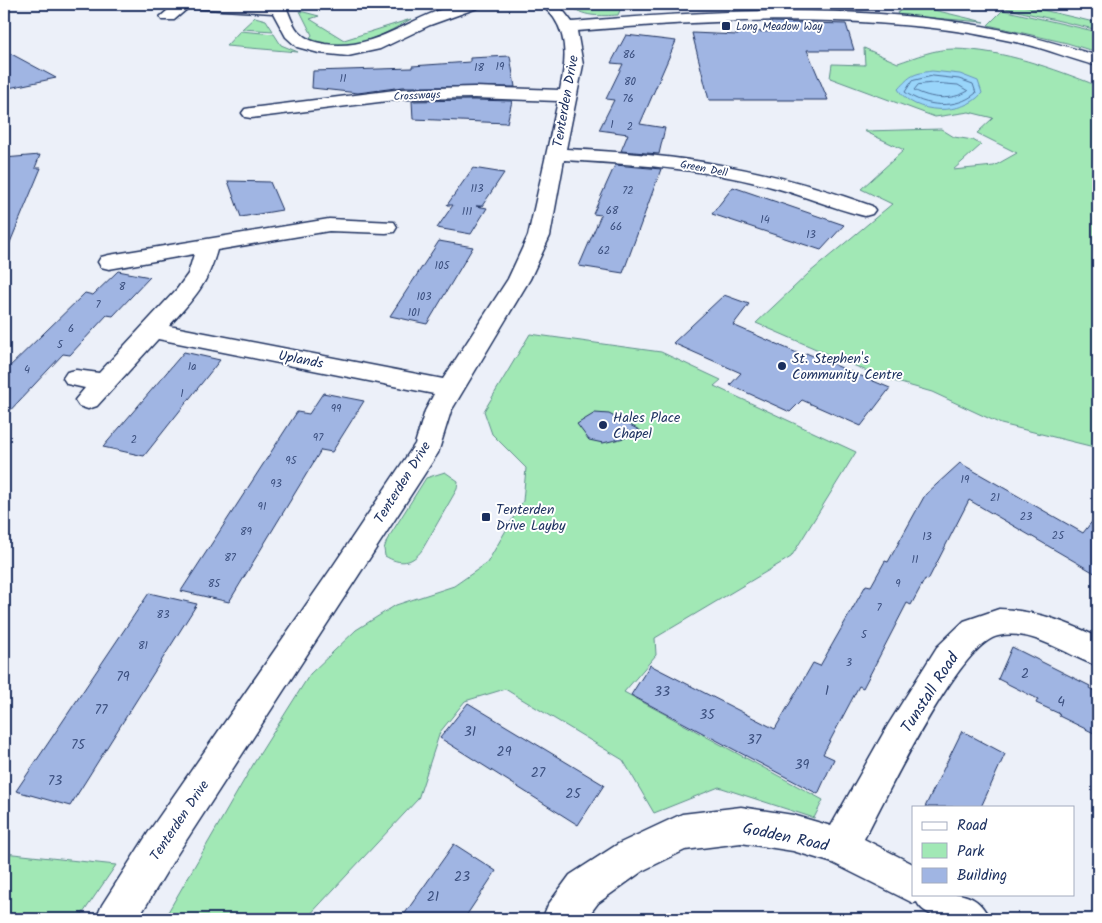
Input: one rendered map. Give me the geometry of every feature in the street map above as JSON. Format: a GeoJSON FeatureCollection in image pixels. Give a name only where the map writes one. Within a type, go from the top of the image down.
{"type":"FeatureCollection","features":[{"type":"Feature","properties":{"kind":"street"},"geometry":{"type":"LineString","coordinates":[[168,17],[184,4]]}},
{"type":"Feature","properties":{"kind":"street"},"geometry":{"type":"LineString","coordinates":[[190,4],[266,10],[277,6],[292,34],[300,42],[327,50],[343,51],[362,50],[388,42],[431,19],[475,4]]}},
{"type":"Feature","properties":{"kind":"street"},"geometry":{"type":"LineString","coordinates":[[556,12],[722,18],[887,20],[960,27],[1042,44],[1098,61]]}},
{"type":"Feature","properties":{"kind":"street","name":"Tenterden Drive"},"geometry":{"type":"LineString","coordinates":[[116,919],[163,843],[342,578],[428,446],[438,411],[532,255],[538,236],[574,65],[574,49],[556,12]]}},
{"type":"Feature","properties":{"kind":"street","name":"Crossways"},"geometry":{"type":"LineString","coordinates":[[262,110],[372,97],[429,94],[486,92],[568,96]]}},
{"type":"Feature","properties":{"kind":"street","name":"Green Dell"},"geometry":{"type":"LineString","coordinates":[[556,154],[664,160],[690,164],[856,204]]}},
{"type":"Feature","properties":{"kind":"street"},"geometry":{"type":"LineString","coordinates":[[109,262],[330,225],[361,229],[386,227]]}},
{"type":"Feature","properties":{"kind":"street"},"geometry":{"type":"LineString","coordinates":[[88,400],[153,330],[199,275],[207,247]]}},
{"type":"Feature","properties":{"kind":"street","name":"Uplands"},"geometry":{"type":"LineString","coordinates":[[153,330],[450,389]]}},
{"type":"Feature","properties":{"kind":"street"},"geometry":{"type":"LineString","coordinates":[[76,378],[105,382]]}},
{"type":"Feature","properties":{"kind":"street","name":"Tunstall Road"},"geometry":{"type":"LineString","coordinates":[[840,847],[900,736],[944,665],[975,630],[999,622],[1020,623],[1058,634],[1098,652]]}},
{"type":"Feature","properties":{"kind":"street","name":"Godden Road"},"geometry":{"type":"LineString","coordinates":[[562,919],[584,889],[631,857],[682,832],[741,825],[793,834],[840,847],[912,883]]}},
{"type":"Feature","properties":{"kind":"street"},"geometry":{"type":"LineString","coordinates":[[936,896],[969,919]]}},
{"type":"Feature","properties":{"kind":"green space"},"geometry":{"type":"Polygon","coordinates":[[[569,4],[621,8],[618,15],[598,16],[580,12],[569,4]]]}},
{"type":"Feature","properties":{"kind":"green space"},"geometry":{"type":"Polygon","coordinates":[[[906,4],[909,4],[984,22],[896,15],[906,4]]]}},
{"type":"Feature","properties":{"kind":"green space"},"geometry":{"type":"Polygon","coordinates":[[[988,4],[1017,4],[1098,23],[1098,30],[988,4]]]}},
{"type":"Feature","properties":{"kind":"green space"},"geometry":{"type":"Polygon","coordinates":[[[1003,10],[1098,32],[1098,44],[1093,51],[1067,43],[988,25],[1003,10]]]}},
{"type":"Feature","properties":{"kind":"green space"},"geometry":{"type":"Polygon","coordinates":[[[300,11],[319,16],[310,19],[344,40],[411,19],[374,38],[349,45],[336,45],[308,40],[312,35],[300,11]]]}},
{"type":"Feature","properties":{"kind":"green space"},"geometry":{"type":"Polygon","coordinates":[[[255,17],[266,20],[273,31],[242,29],[255,17]]]}},
{"type":"Feature","properties":{"kind":"green space"},"geometry":{"type":"Polygon","coordinates":[[[240,31],[274,34],[281,45],[298,52],[226,46],[240,31]]]}},
{"type":"Feature","properties":{"kind":"green space"},"geometry":{"type":"Polygon","coordinates":[[[864,48],[898,63],[939,50],[973,50],[1028,61],[1098,86],[1098,448],[1001,424],[932,392],[883,378],[756,323],[809,273],[892,204],[861,189],[904,150],[864,131],[941,129],[954,137],[973,140],[981,145],[953,170],[994,166],[1017,153],[977,133],[993,118],[969,112],[935,117],[830,78],[832,64],[865,65],[864,48]]]}},
{"type":"Feature","properties":{"kind":"green space"},"geometry":{"type":"Polygon","coordinates":[[[530,334],[661,352],[721,380],[714,386],[856,452],[791,557],[655,638],[656,655],[624,692],[823,800],[814,818],[719,787],[654,813],[623,760],[505,689],[465,701],[440,732],[418,799],[306,919],[164,919],[254,763],[310,674],[356,630],[396,605],[454,586],[487,563],[523,501],[526,468],[492,434],[484,411],[530,334]]]}},
{"type":"Feature","properties":{"kind":"green space"},"geometry":{"type":"Polygon","coordinates":[[[445,472],[458,481],[457,489],[422,550],[414,558],[405,562],[396,561],[385,556],[384,549],[387,540],[426,478],[445,472]]]}},
{"type":"Feature","properties":{"kind":"green space"},"geometry":{"type":"Polygon","coordinates":[[[4,853],[116,865],[79,919],[4,919],[4,853]]]}},
{"type":"Feature","properties":{"kind":"water"},"geometry":{"type":"Polygon","coordinates":[[[932,71],[960,74],[978,81],[982,93],[963,106],[939,109],[926,108],[915,104],[905,98],[898,89],[912,76],[932,71]]]}},
{"type":"Feature","properties":{"kind":"building"},"geometry":{"type":"Polygon","coordinates":[[[772,4],[840,4],[842,10],[772,9],[772,4]]]}},
{"type":"Feature","properties":{"kind":"building"},"geometry":{"type":"Polygon","coordinates":[[[771,22],[846,24],[854,50],[807,50],[828,100],[709,100],[692,33],[738,35],[738,31],[770,32],[771,22]]]}},
{"type":"Feature","properties":{"kind":"building"},"geometry":{"type":"Polygon","coordinates":[[[626,35],[676,41],[640,124],[665,128],[659,154],[621,151],[628,134],[599,130],[614,100],[606,99],[623,64],[611,63],[626,35]]]}},
{"type":"Feature","properties":{"kind":"building"},"geometry":{"type":"Polygon","coordinates":[[[4,50],[56,78],[4,89],[4,50]]]}},
{"type":"Feature","properties":{"kind":"building"},"geometry":{"type":"Polygon","coordinates":[[[510,56],[515,87],[403,87],[358,93],[312,88],[313,71],[412,68],[412,66],[470,62],[470,58],[510,56]]]}},
{"type":"Feature","properties":{"kind":"building"},"geometry":{"type":"Polygon","coordinates":[[[412,101],[512,101],[507,123],[413,119],[412,101]]]}},
{"type":"Feature","properties":{"kind":"building"},"geometry":{"type":"Polygon","coordinates":[[[40,155],[35,168],[41,168],[4,257],[4,158],[40,155]]]}},
{"type":"Feature","properties":{"kind":"building"},"geometry":{"type":"Polygon","coordinates":[[[615,165],[661,169],[623,273],[579,266],[601,215],[593,214],[615,165]]]}},
{"type":"Feature","properties":{"kind":"building"},"geometry":{"type":"Polygon","coordinates":[[[473,168],[504,173],[482,206],[476,206],[487,208],[471,234],[437,228],[453,205],[447,205],[473,168]]]}},
{"type":"Feature","properties":{"kind":"building"},"geometry":{"type":"Polygon","coordinates":[[[228,181],[270,182],[282,210],[241,217],[228,181]]]}},
{"type":"Feature","properties":{"kind":"building"},"geometry":{"type":"Polygon","coordinates":[[[733,187],[844,225],[821,250],[712,214],[733,187]]]}},
{"type":"Feature","properties":{"kind":"building"},"geometry":{"type":"Polygon","coordinates":[[[439,241],[473,247],[427,324],[390,316],[439,241]]]}},
{"type":"Feature","properties":{"kind":"building"},"geometry":{"type":"Polygon","coordinates":[[[118,271],[150,277],[113,316],[107,315],[70,355],[63,354],[4,417],[4,372],[85,293],[93,295],[118,271]]]}},
{"type":"Feature","properties":{"kind":"building","name":"St. Stephen's Community Centre"},"geometry":{"type":"Polygon","coordinates":[[[724,295],[749,304],[733,325],[804,356],[806,353],[890,388],[861,426],[802,400],[790,412],[730,385],[741,373],[673,343],[724,295]]]}},
{"type":"Feature","properties":{"kind":"building"},"geometry":{"type":"Polygon","coordinates":[[[184,352],[220,360],[144,456],[103,447],[184,352]]]}},
{"type":"Feature","properties":{"kind":"building"},"geometry":{"type":"Polygon","coordinates":[[[323,393],[364,401],[332,452],[321,450],[229,602],[181,591],[297,412],[309,414],[323,393]]]}},
{"type":"Feature","properties":{"kind":"building","name":"Hales Place Chapel"},"geometry":{"type":"Polygon","coordinates":[[[595,413],[609,414],[645,433],[603,443],[589,440],[577,424],[595,413]]]}},
{"type":"Feature","properties":{"kind":"building"},"geometry":{"type":"Polygon","coordinates":[[[960,463],[1083,533],[1098,514],[1098,575],[969,500],[928,580],[925,579],[911,605],[907,603],[863,688],[859,686],[823,754],[834,759],[818,794],[631,695],[650,665],[775,729],[813,663],[820,666],[866,585],[871,586],[885,561],[888,562],[925,495],[960,463]]]}},
{"type":"Feature","properties":{"kind":"building"},"geometry":{"type":"Polygon","coordinates":[[[149,593],[197,604],[70,806],[16,791],[149,593]]]}},
{"type":"Feature","properties":{"kind":"building"},"geometry":{"type":"Polygon","coordinates":[[[1012,647],[1090,686],[1089,688],[1098,693],[1098,735],[1059,716],[1060,714],[1036,703],[1038,699],[998,679],[1012,647]]]}},
{"type":"Feature","properties":{"kind":"building"},"geometry":{"type":"Polygon","coordinates":[[[468,703],[604,785],[578,825],[440,738],[468,703]]]}},
{"type":"Feature","properties":{"kind":"building"},"geometry":{"type":"Polygon","coordinates":[[[962,731],[1005,754],[981,806],[925,806],[962,731]]]}},
{"type":"Feature","properties":{"kind":"building"},"geometry":{"type":"Polygon","coordinates":[[[454,844],[496,871],[464,919],[401,919],[454,844]]]}},
{"type":"Feature","properties":{"kind":"place","name":"Long Meadow Way"},"geometry":{"type":"Point","coordinates":[726,26]}},
{"type":"Feature","properties":{"kind":"place","name":"St. Stephen's Community Centre"},"geometry":{"type":"Point","coordinates":[782,366]}},
{"type":"Feature","properties":{"kind":"place","name":"Hales Place Chapel"},"geometry":{"type":"Point","coordinates":[603,425]}},
{"type":"Feature","properties":{"kind":"place","name":"Tenterden Drive Layby"},"geometry":{"type":"Point","coordinates":[486,517]}}]}
